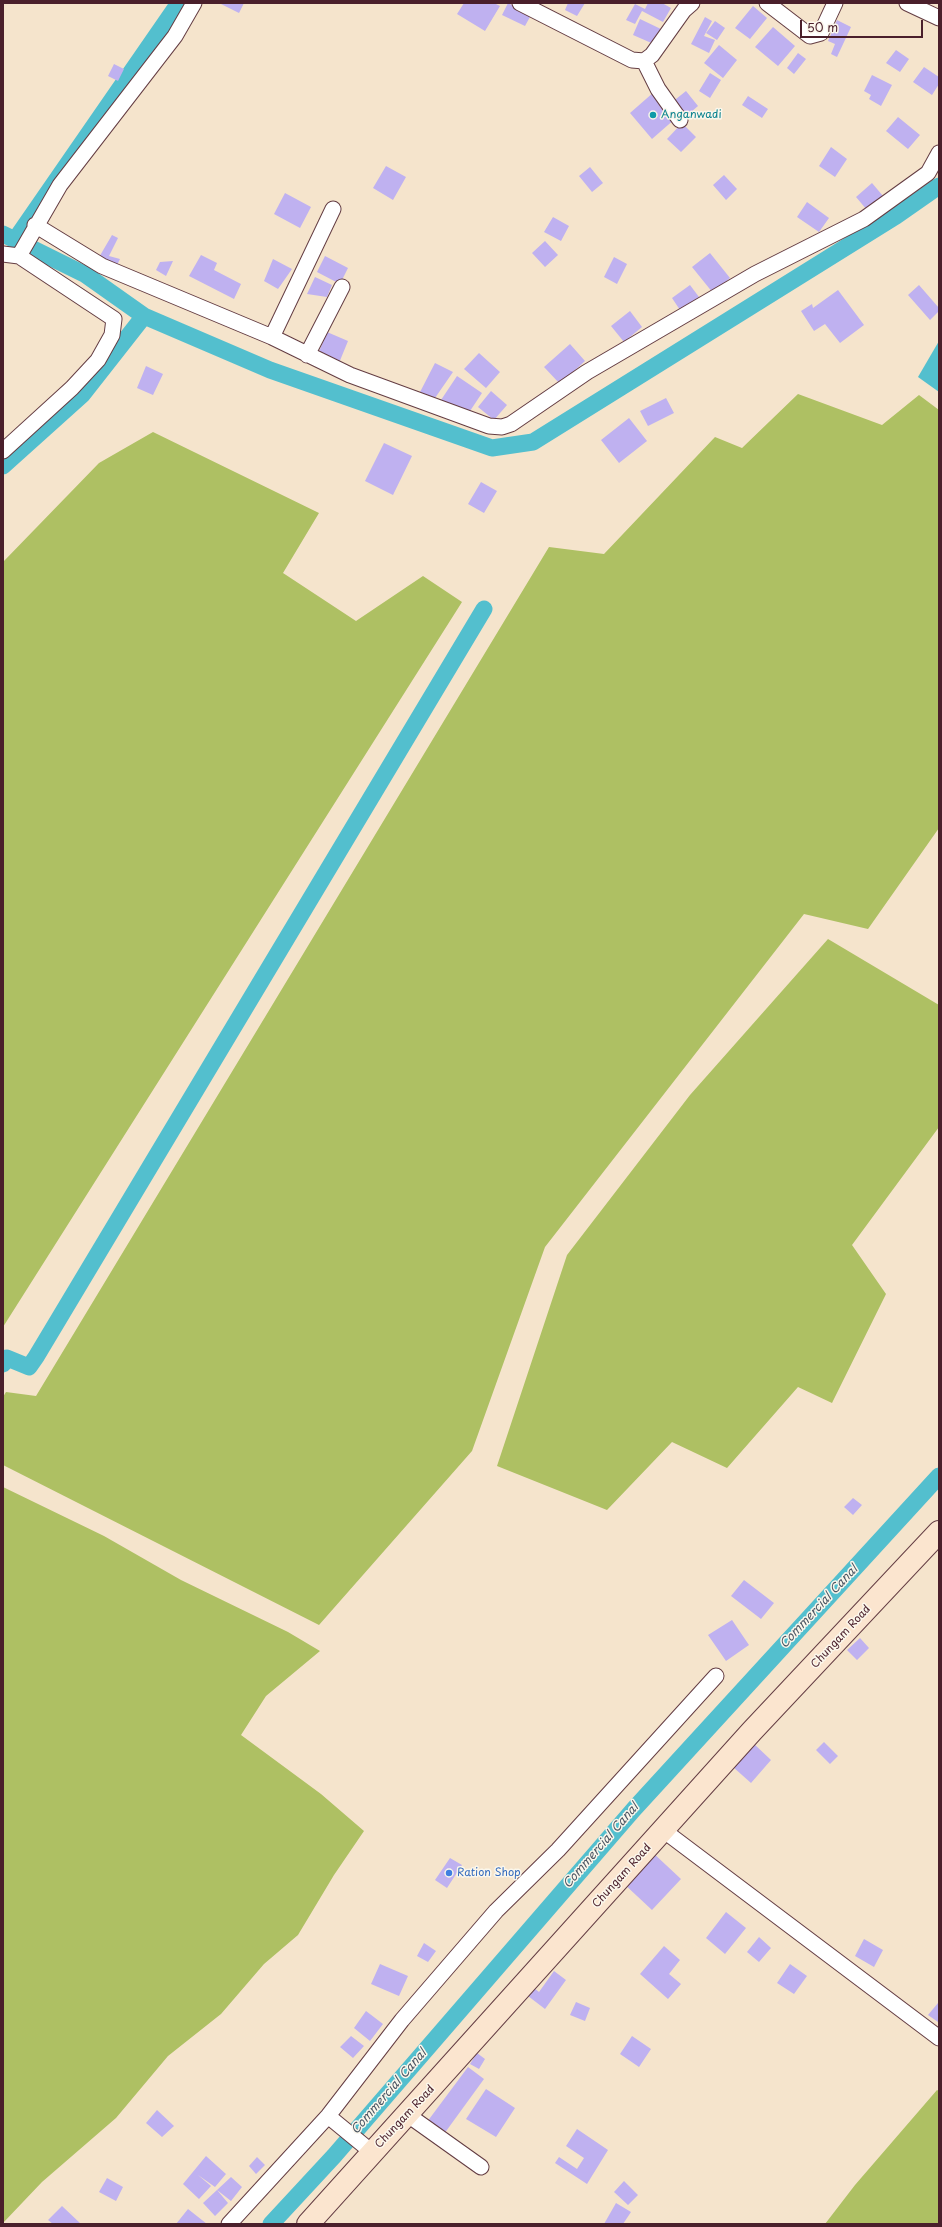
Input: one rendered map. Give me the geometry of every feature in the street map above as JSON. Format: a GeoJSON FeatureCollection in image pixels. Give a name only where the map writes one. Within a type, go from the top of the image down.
{"type":"FeatureCollection","features":[{"type":"Feature","properties":{"kind":"main road","name":"Chungam Road"},"geometry":{"type":"LineString","coordinates":[[308,2224],[368,2149],[408,2115],[663,1830],[939,1532]]}},
{"type":"Feature","properties":{"kind":"street"},"geometry":{"type":"LineString","coordinates":[[20,253],[60,185],[175,36],[194,3]]}},
{"type":"Feature","properties":{"kind":"street"},"geometry":{"type":"LineString","coordinates":[[528,5],[632,60],[644,61],[652,55],[684,10],[692,3]]}},
{"type":"Feature","properties":{"kind":"street"},"geometry":{"type":"LineString","coordinates":[[767,3],[810,36],[821,33],[835,3]]}},
{"type":"Feature","properties":{"kind":"street"},"geometry":{"type":"LineString","coordinates":[[907,3],[939,18]]}},
{"type":"Feature","properties":{"kind":"street"},"geometry":{"type":"LineString","coordinates":[[644,61],[658,89],[680,120]]}},
{"type":"Feature","properties":{"kind":"street"},"geometry":{"type":"LineString","coordinates":[[33,230],[102,266],[272,337],[350,375],[489,426],[502,427],[511,424],[586,372],[755,274],[864,219],[928,173],[939,153]]}},
{"type":"Feature","properties":{"kind":"street"},"geometry":{"type":"LineString","coordinates":[[272,337],[333,209]]}},
{"type":"Feature","properties":{"kind":"street"},"geometry":{"type":"LineString","coordinates":[[3,254],[20,253],[114,319],[112,335],[98,360],[72,388],[3,451]]}},
{"type":"Feature","properties":{"kind":"street"},"geometry":{"type":"LineString","coordinates":[[307,354],[342,287]]}},
{"type":"Feature","properties":{"kind":"street"},"geometry":{"type":"LineString","coordinates":[[230,2224],[330,2118],[402,2020],[496,1911],[558,1850],[716,1676]]}},
{"type":"Feature","properties":{"kind":"street"},"geometry":{"type":"LineString","coordinates":[[663,1830],[939,2038]]}},
{"type":"Feature","properties":{"kind":"street"},"geometry":{"type":"LineString","coordinates":[[408,2115],[481,2167]]}},
{"type":"Feature","properties":{"kind":"street"},"geometry":{"type":"LineString","coordinates":[[330,2118],[368,2149]]}},
{"type":"Feature","properties":{"kind":"green space"},"geometry":{"type":"Polygon","coordinates":[[[798,394],[882,425],[919,395],[939,410],[939,828],[868,929],[804,914],[545,1247],[472,1451],[319,1625],[3,1465],[3,1397],[6,1392],[36,1396],[549,547],[604,554],[715,437],[742,448],[798,394]]]}},
{"type":"Feature","properties":{"kind":"green space"},"geometry":{"type":"Polygon","coordinates":[[[153,432],[319,513],[283,573],[356,621],[423,576],[462,602],[3,1327],[3,562],[99,463],[153,432]]]}},
{"type":"Feature","properties":{"kind":"green space"},"geometry":{"type":"Polygon","coordinates":[[[828,939],[939,1005],[939,1127],[852,1245],[886,1294],[832,1403],[798,1387],[727,1468],[672,1442],[607,1510],[497,1466],[567,1255],[690,1095],[828,939]]]}},
{"type":"Feature","properties":{"kind":"green space"},"geometry":{"type":"Polygon","coordinates":[[[3,1487],[104,1536],[181,1580],[288,1632],[320,1651],[266,1696],[241,1735],[321,1794],[364,1831],[334,1875],[298,1935],[264,1964],[221,2014],[168,2056],[116,2118],[42,2182],[3,2223],[3,1487]]]}},
{"type":"Feature","properties":{"kind":"green space"},"geometry":{"type":"Polygon","coordinates":[[[937,2090],[939,2091],[939,2224],[825,2224],[855,2185],[937,2090]]]}},
{"type":"Feature","properties":{"kind":"water"},"geometry":{"type":"Polygon","coordinates":[[[939,341],[939,392],[918,377],[939,341]]]}},
{"type":"Feature","properties":{"kind":"building"},"geometry":{"type":"Polygon","coordinates":[[[219,3],[244,3],[239,13],[219,3]]]}},
{"type":"Feature","properties":{"kind":"building"},"geometry":{"type":"Polygon","coordinates":[[[464,3],[494,3],[500,6],[485,31],[457,14],[464,3]]]}},
{"type":"Feature","properties":{"kind":"building"},"geometry":{"type":"Polygon","coordinates":[[[508,3],[531,15],[525,26],[502,15],[508,3]]]}},
{"type":"Feature","properties":{"kind":"building"},"geometry":{"type":"Polygon","coordinates":[[[568,3],[585,3],[577,16],[565,10],[568,3]]]}},
{"type":"Feature","properties":{"kind":"building"},"geometry":{"type":"Polygon","coordinates":[[[648,3],[662,3],[671,8],[663,22],[642,11],[635,24],[626,20],[635,4],[645,9],[648,3]]]}},
{"type":"Feature","properties":{"kind":"building"},"geometry":{"type":"Polygon","coordinates":[[[753,6],[767,18],[750,39],[735,28],[753,6]]]}},
{"type":"Feature","properties":{"kind":"building"},"geometry":{"type":"Polygon","coordinates":[[[705,17],[712,21],[704,36],[715,40],[709,53],[691,44],[705,17]]]}},
{"type":"Feature","properties":{"kind":"building"},"geometry":{"type":"Polygon","coordinates":[[[640,19],[663,30],[656,45],[633,35],[640,19]]]}},
{"type":"Feature","properties":{"kind":"building"},"geometry":{"type":"Polygon","coordinates":[[[837,20],[851,27],[837,57],[831,54],[835,44],[828,41],[837,20]]]}},
{"type":"Feature","properties":{"kind":"building"},"geometry":{"type":"Polygon","coordinates":[[[715,21],[725,28],[717,40],[706,33],[715,21]]]}},
{"type":"Feature","properties":{"kind":"building"},"geometry":{"type":"Polygon","coordinates":[[[773,27],[795,46],[778,66],[755,47],[773,27]]]}},
{"type":"Feature","properties":{"kind":"building"},"geometry":{"type":"Polygon","coordinates":[[[719,45],[737,60],[723,78],[704,63],[719,45]]]}},
{"type":"Feature","properties":{"kind":"building"},"geometry":{"type":"Polygon","coordinates":[[[896,50],[909,59],[900,72],[886,63],[896,50]]]}},
{"type":"Feature","properties":{"kind":"building"},"geometry":{"type":"Polygon","coordinates":[[[798,53],[806,59],[794,74],[787,68],[798,53]]]}},
{"type":"Feature","properties":{"kind":"building"},"geometry":{"type":"Polygon","coordinates":[[[114,64],[124,69],[118,81],[108,76],[114,64]]]}},
{"type":"Feature","properties":{"kind":"building"},"geometry":{"type":"Polygon","coordinates":[[[924,67],[939,77],[939,84],[932,95],[913,82],[924,67]]]}},
{"type":"Feature","properties":{"kind":"building"},"geometry":{"type":"Polygon","coordinates":[[[710,73],[721,80],[710,98],[699,91],[710,73]]]}},
{"type":"Feature","properties":{"kind":"building"},"geometry":{"type":"Polygon","coordinates":[[[872,75],[892,85],[881,106],[869,99],[871,95],[864,91],[872,75]]]}},
{"type":"Feature","properties":{"kind":"building"},"geometry":{"type":"Polygon","coordinates":[[[686,91],[698,106],[684,118],[671,103],[686,91]]]}},
{"type":"Feature","properties":{"kind":"building","name":"Anganwadi"},"geometry":{"type":"Polygon","coordinates":[[[654,92],[676,118],[652,139],[630,113],[654,92]]]}},
{"type":"Feature","properties":{"kind":"building"},"geometry":{"type":"Polygon","coordinates":[[[748,96],[768,109],[762,118],[742,105],[748,96]]]}},
{"type":"Feature","properties":{"kind":"building"},"geometry":{"type":"Polygon","coordinates":[[[898,117],[920,135],[908,149],[886,131],[898,117]]]}},
{"type":"Feature","properties":{"kind":"building"},"geometry":{"type":"Polygon","coordinates":[[[682,123],[696,137],[681,152],[667,139],[682,123]]]}},
{"type":"Feature","properties":{"kind":"building"},"geometry":{"type":"Polygon","coordinates":[[[831,147],[847,159],[835,177],[819,166],[831,147]]]}},
{"type":"Feature","properties":{"kind":"building"},"geometry":{"type":"Polygon","coordinates":[[[386,166],[406,177],[393,200],[373,188],[386,166]]]}},
{"type":"Feature","properties":{"kind":"building"},"geometry":{"type":"Polygon","coordinates":[[[590,167],[603,183],[592,192],[579,176],[590,167]]]}},
{"type":"Feature","properties":{"kind":"building"},"geometry":{"type":"Polygon","coordinates":[[[724,175],[737,189],[726,200],[713,185],[724,175]]]}},
{"type":"Feature","properties":{"kind":"building"},"geometry":{"type":"Polygon","coordinates":[[[872,183],[883,196],[867,210],[856,197],[872,183]]]}},
{"type":"Feature","properties":{"kind":"building"},"geometry":{"type":"Polygon","coordinates":[[[285,193],[311,207],[300,228],[274,214],[285,193]]]}},
{"type":"Feature","properties":{"kind":"building"},"geometry":{"type":"Polygon","coordinates":[[[807,202],[829,218],[819,232],[797,217],[807,202]]]}},
{"type":"Feature","properties":{"kind":"building"},"geometry":{"type":"Polygon","coordinates":[[[553,217],[569,226],[561,241],[544,232],[553,217]]]}},
{"type":"Feature","properties":{"kind":"building"},"geometry":{"type":"Polygon","coordinates":[[[112,235],[118,238],[109,256],[120,259],[117,265],[98,259],[112,235]]]}},
{"type":"Feature","properties":{"kind":"building"},"geometry":{"type":"Polygon","coordinates":[[[545,241],[558,255],[545,267],[532,253],[545,241]]]}},
{"type":"Feature","properties":{"kind":"building"},"geometry":{"type":"Polygon","coordinates":[[[710,253],[730,278],[713,293],[692,267],[710,253]]]}},
{"type":"Feature","properties":{"kind":"building"},"geometry":{"type":"Polygon","coordinates":[[[201,255],[217,263],[214,270],[241,284],[234,299],[189,276],[201,255]]]}},
{"type":"Feature","properties":{"kind":"building"},"geometry":{"type":"Polygon","coordinates":[[[325,256],[348,268],[340,284],[317,272],[325,256]]]}},
{"type":"Feature","properties":{"kind":"building"},"geometry":{"type":"Polygon","coordinates":[[[614,257],[627,264],[617,284],[604,277],[614,257]]]}},
{"type":"Feature","properties":{"kind":"building"},"geometry":{"type":"Polygon","coordinates":[[[273,259],[292,269],[278,289],[264,281],[273,259]]]}},
{"type":"Feature","properties":{"kind":"building"},"geometry":{"type":"Polygon","coordinates":[[[173,261],[166,276],[156,270],[160,262],[173,261]]]}},
{"type":"Feature","properties":{"kind":"building"},"geometry":{"type":"Polygon","coordinates":[[[315,277],[332,285],[327,297],[307,294],[315,277]]]}},
{"type":"Feature","properties":{"kind":"building"},"geometry":{"type":"Polygon","coordinates":[[[690,285],[699,297],[680,310],[672,298],[690,285]]]}},
{"type":"Feature","properties":{"kind":"building"},"geometry":{"type":"Polygon","coordinates":[[[919,285],[939,308],[939,311],[930,320],[908,295],[919,285]]]}},
{"type":"Feature","properties":{"kind":"building"},"geometry":{"type":"Polygon","coordinates":[[[838,290],[864,325],[840,343],[825,324],[814,331],[801,311],[812,304],[813,308],[838,290]]]}},
{"type":"Feature","properties":{"kind":"building"},"geometry":{"type":"Polygon","coordinates":[[[630,311],[642,327],[624,342],[611,326],[630,311]]]}},
{"type":"Feature","properties":{"kind":"building"},"geometry":{"type":"Polygon","coordinates":[[[327,332],[348,341],[339,363],[318,354],[327,332]]]}},
{"type":"Feature","properties":{"kind":"building"},"geometry":{"type":"Polygon","coordinates":[[[570,344],[585,361],[560,384],[544,367],[570,344]]]}},
{"type":"Feature","properties":{"kind":"building"},"geometry":{"type":"Polygon","coordinates":[[[479,353],[500,372],[486,388],[464,369],[479,353]]]}},
{"type":"Feature","properties":{"kind":"building"},"geometry":{"type":"Polygon","coordinates":[[[435,363],[453,372],[435,398],[419,394],[435,363]]]}},
{"type":"Feature","properties":{"kind":"building"},"geometry":{"type":"Polygon","coordinates":[[[146,366],[163,374],[153,395],[137,388],[146,366]]]}},
{"type":"Feature","properties":{"kind":"building"},"geometry":{"type":"Polygon","coordinates":[[[457,376],[482,393],[466,417],[441,400],[457,376]]]}},
{"type":"Feature","properties":{"kind":"building"},"geometry":{"type":"Polygon","coordinates":[[[491,391],[507,405],[494,420],[478,407],[491,391]]]}},
{"type":"Feature","properties":{"kind":"building"},"geometry":{"type":"Polygon","coordinates":[[[666,398],[674,413],[648,426],[640,411],[666,398]]]}},
{"type":"Feature","properties":{"kind":"building"},"geometry":{"type":"Polygon","coordinates":[[[629,418],[647,441],[619,463],[601,440],[629,418]]]}},
{"type":"Feature","properties":{"kind":"building"},"geometry":{"type":"Polygon","coordinates":[[[384,443],[412,456],[393,495],[365,481],[384,443]]]}},
{"type":"Feature","properties":{"kind":"building"},"geometry":{"type":"Polygon","coordinates":[[[481,482],[497,491],[484,513],[468,504],[481,482]]]}},
{"type":"Feature","properties":{"kind":"building"},"geometry":{"type":"Polygon","coordinates":[[[853,1498],[862,1505],[853,1515],[844,1507],[853,1498]]]}},
{"type":"Feature","properties":{"kind":"building"},"geometry":{"type":"Polygon","coordinates":[[[744,1580],[774,1603],[761,1619],[731,1596],[744,1580]]]}},
{"type":"Feature","properties":{"kind":"building"},"geometry":{"type":"Polygon","coordinates":[[[732,1620],[749,1645],[726,1661],[708,1635],[732,1620]]]}},
{"type":"Feature","properties":{"kind":"building"},"geometry":{"type":"Polygon","coordinates":[[[860,1638],[869,1648],[857,1660],[847,1650],[860,1638]]]}},
{"type":"Feature","properties":{"kind":"building"},"geometry":{"type":"Polygon","coordinates":[[[824,1742],[838,1756],[830,1764],[816,1750],[824,1742]]]}},
{"type":"Feature","properties":{"kind":"building"},"geometry":{"type":"Polygon","coordinates":[[[753,1743],[771,1760],[751,1783],[733,1767],[753,1743]]]}},
{"type":"Feature","properties":{"kind":"building"},"geometry":{"type":"Polygon","coordinates":[[[651,1851],[681,1879],[652,1910],[622,1882],[651,1851]]]}},
{"type":"Feature","properties":{"kind":"building","name":"Ration Shop"},"geometry":{"type":"Polygon","coordinates":[[[450,1858],[462,1865],[447,1888],[435,1880],[450,1858]]]}},
{"type":"Feature","properties":{"kind":"building"},"geometry":{"type":"Polygon","coordinates":[[[726,1912],[746,1928],[725,1954],[706,1938],[726,1912]]]}},
{"type":"Feature","properties":{"kind":"building"},"geometry":{"type":"Polygon","coordinates":[[[759,1937],[771,1948],[759,1962],[747,1952],[759,1937]]]}},
{"type":"Feature","properties":{"kind":"building"},"geometry":{"type":"Polygon","coordinates":[[[864,1939],[883,1950],[874,1967],[855,1956],[864,1939]]]}},
{"type":"Feature","properties":{"kind":"building"},"geometry":{"type":"Polygon","coordinates":[[[424,1943],[436,1951],[428,1962],[417,1956],[424,1943]]]}},
{"type":"Feature","properties":{"kind":"building"},"geometry":{"type":"Polygon","coordinates":[[[664,1946],[680,1960],[669,1974],[681,1984],[668,1999],[640,1974],[664,1946]]]}},
{"type":"Feature","properties":{"kind":"building"},"geometry":{"type":"Polygon","coordinates":[[[380,1964],[408,1976],[399,1996],[371,1984],[380,1964]]]}},
{"type":"Feature","properties":{"kind":"building"},"geometry":{"type":"Polygon","coordinates":[[[790,1964],[807,1976],[794,1994],[777,1983],[790,1964]]]}},
{"type":"Feature","properties":{"kind":"building"},"geometry":{"type":"Polygon","coordinates":[[[554,1971],[566,1980],[545,2009],[528,1996],[534,1988],[539,1992],[554,1971]]]}},
{"type":"Feature","properties":{"kind":"building"},"geometry":{"type":"Polygon","coordinates":[[[576,2002],[590,2008],[585,2021],[570,2015],[576,2002]]]}},
{"type":"Feature","properties":{"kind":"building"},"geometry":{"type":"Polygon","coordinates":[[[938,2003],[939,2004],[938,2022],[928,2015],[938,2003]]]}},
{"type":"Feature","properties":{"kind":"building"},"geometry":{"type":"Polygon","coordinates":[[[366,2011],[383,2024],[370,2041],[354,2028],[366,2011]]]}},
{"type":"Feature","properties":{"kind":"building"},"geometry":{"type":"Polygon","coordinates":[[[351,2036],[364,2046],[353,2058],[340,2047],[351,2036]]]}},
{"type":"Feature","properties":{"kind":"building"},"geometry":{"type":"Polygon","coordinates":[[[632,2036],[651,2049],[639,2067],[620,2054],[632,2036]]]}},
{"type":"Feature","properties":{"kind":"building"},"geometry":{"type":"Polygon","coordinates":[[[477,2053],[485,2059],[479,2069],[470,2064],[477,2053]]]}},
{"type":"Feature","properties":{"kind":"building"},"geometry":{"type":"Polygon","coordinates":[[[468,2067],[484,2079],[444,2134],[427,2122],[468,2067]]]}},
{"type":"Feature","properties":{"kind":"building"},"geometry":{"type":"Polygon","coordinates":[[[486,2089],[515,2108],[496,2137],[466,2119],[486,2089]]]}},
{"type":"Feature","properties":{"kind":"building"},"geometry":{"type":"Polygon","coordinates":[[[157,2110],[174,2126],[162,2137],[146,2123],[157,2110]]]}},
{"type":"Feature","properties":{"kind":"building"},"geometry":{"type":"Polygon","coordinates":[[[577,2129],[608,2150],[587,2184],[555,2163],[559,2157],[577,2169],[584,2158],[566,2146],[577,2129]]]}},
{"type":"Feature","properties":{"kind":"building"},"geometry":{"type":"Polygon","coordinates":[[[206,2156],[226,2174],[215,2187],[198,2175],[211,2186],[199,2199],[183,2184],[206,2156]]]}},
{"type":"Feature","properties":{"kind":"building"},"geometry":{"type":"Polygon","coordinates":[[[257,2157],[265,2165],[256,2174],[249,2166],[257,2157]]]}},
{"type":"Feature","properties":{"kind":"building"},"geometry":{"type":"Polygon","coordinates":[[[231,2177],[242,2187],[231,2201],[217,2190],[231,2177]]]}},
{"type":"Feature","properties":{"kind":"building"},"geometry":{"type":"Polygon","coordinates":[[[107,2178],[123,2187],[116,2201],[99,2192],[107,2178]]]}},
{"type":"Feature","properties":{"kind":"building"},"geometry":{"type":"Polygon","coordinates":[[[624,2181],[638,2195],[628,2205],[614,2192],[624,2181]]]}},
{"type":"Feature","properties":{"kind":"building"},"geometry":{"type":"Polygon","coordinates":[[[217,2190],[228,2203],[215,2216],[203,2203],[217,2190]]]}},
{"type":"Feature","properties":{"kind":"building"},"geometry":{"type":"Polygon","coordinates":[[[616,2203],[631,2212],[623,2224],[604,2224],[616,2203]]]}},
{"type":"Feature","properties":{"kind":"building"},"geometry":{"type":"Polygon","coordinates":[[[62,2206],[81,2224],[53,2224],[48,2220],[62,2206]]]}},
{"type":"Feature","properties":{"kind":"building"},"geometry":{"type":"Polygon","coordinates":[[[188,2209],[207,2224],[176,2224],[188,2209]]]}},
{"type":"Feature","properties":{"kind":"waterway"},"geometry":{"type":"LineString","coordinates":[[15,240],[179,3]]}},
{"type":"Feature","properties":{"kind":"waterway"},"geometry":{"type":"LineString","coordinates":[[3,234],[86,275],[144,316],[270,370],[492,448],[533,442],[896,216],[939,186]]}},
{"type":"Feature","properties":{"kind":"waterway"},"geometry":{"type":"LineString","coordinates":[[3,466],[82,395],[144,316]]}},
{"type":"Feature","properties":{"kind":"waterway"},"geometry":{"type":"LineString","coordinates":[[3,1364],[7,1358],[29,1367],[36,1357],[484,609]]}},
{"type":"Feature","properties":{"kind":"waterway","name":"Commercial Canal"},"geometry":{"type":"LineString","coordinates":[[271,2224],[334,2156],[634,1809],[939,1476]]}},
{"type":"Feature","properties":{"kind":"place","name":"Anganwadi"},"geometry":{"type":"Point","coordinates":[653,115]}},
{"type":"Feature","properties":{"kind":"place","name":"Ration Shop"},"geometry":{"type":"Point","coordinates":[449,1873]}}]}
